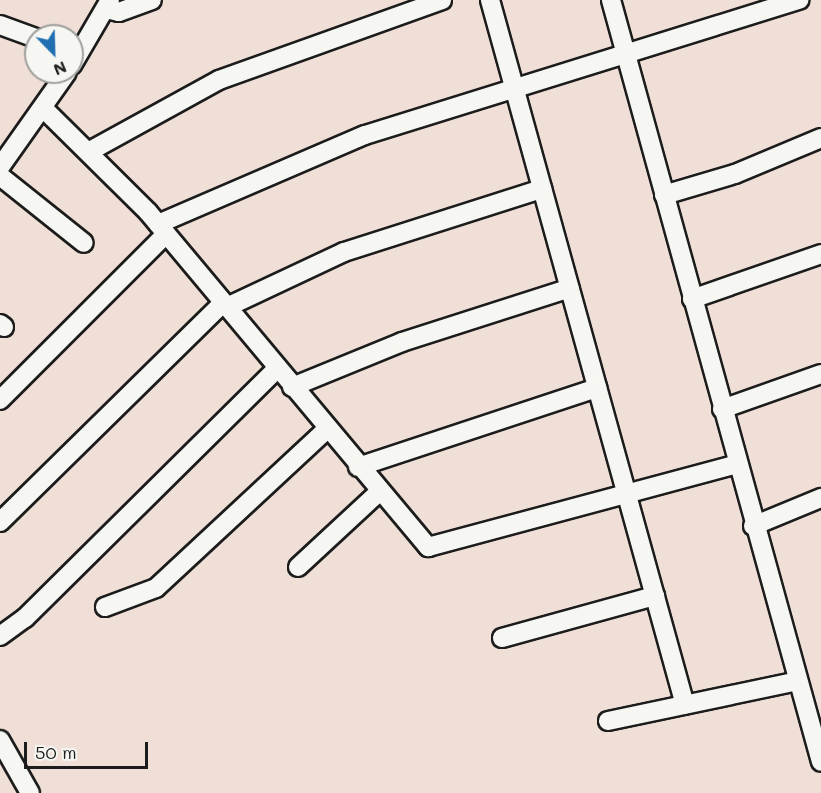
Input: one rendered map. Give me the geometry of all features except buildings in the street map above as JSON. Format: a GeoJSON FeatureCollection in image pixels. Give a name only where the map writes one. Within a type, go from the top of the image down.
{"type":"FeatureCollection","features":[{"type":"Feature","properties":{"kind":"street"},"geometry":{"type":"LineString","coordinates":[[84,42],[108,5],[119,12],[152,0]]}},
{"type":"Feature","properties":{"kind":"street"},"geometry":{"type":"LineString","coordinates":[[90,151],[219,80],[442,0]]}},
{"type":"Feature","properties":{"kind":"street"},"geometry":{"type":"LineString","coordinates":[[490,0],[685,705]]}},
{"type":"Feature","properties":{"kind":"street"},"geometry":{"type":"LineString","coordinates":[[611,0],[753,526],[821,762]]}},
{"type":"Feature","properties":{"kind":"street"},"geometry":{"type":"LineString","coordinates":[[0,400],[162,229],[365,135],[514,88],[627,58],[794,1]]}},
{"type":"Feature","properties":{"kind":"street"},"geometry":{"type":"LineString","coordinates":[[0,25],[24,34]]}},
{"type":"Feature","properties":{"kind":"street"},"geometry":{"type":"LineString","coordinates":[[0,167],[59,84]]}},
{"type":"Feature","properties":{"kind":"street"},"geometry":{"type":"LineString","coordinates":[[43,108],[90,151],[162,229],[358,467],[428,548],[737,464]]}},
{"type":"Feature","properties":{"kind":"street"},"geometry":{"type":"LineString","coordinates":[[664,195],[735,174],[821,138]]}},
{"type":"Feature","properties":{"kind":"street"},"geometry":{"type":"LineString","coordinates":[[0,176],[84,243]]}},
{"type":"Feature","properties":{"kind":"street"},"geometry":{"type":"LineString","coordinates":[[0,522],[225,305],[344,252],[542,189]]}},
{"type":"Feature","properties":{"kind":"street"},"geometry":{"type":"LineString","coordinates":[[692,299],[821,254]]}},
{"type":"Feature","properties":{"kind":"street"},"geometry":{"type":"LineString","coordinates":[[292,387],[402,342],[570,288]]}},
{"type":"Feature","properties":{"kind":"street"},"geometry":{"type":"LineString","coordinates":[[0,636],[25,618],[277,369]]}},
{"type":"Feature","properties":{"kind":"street"},"geometry":{"type":"LineString","coordinates":[[722,409],[821,374]]}},
{"type":"Feature","properties":{"kind":"street"},"geometry":{"type":"LineString","coordinates":[[358,467],[597,388]]}},
{"type":"Feature","properties":{"kind":"street"},"geometry":{"type":"LineString","coordinates":[[105,607],[156,588],[327,429]]}},
{"type":"Feature","properties":{"kind":"street"},"geometry":{"type":"LineString","coordinates":[[298,567],[379,492]]}},
{"type":"Feature","properties":{"kind":"street"},"geometry":{"type":"LineString","coordinates":[[753,526],[821,498]]}},
{"type":"Feature","properties":{"kind":"street"},"geometry":{"type":"LineString","coordinates":[[502,638],[655,596]]}},
{"type":"Feature","properties":{"kind":"street"},"geometry":{"type":"LineString","coordinates":[[608,721],[797,681]]}},
{"type":"Feature","properties":{"kind":"street"},"geometry":{"type":"LineString","coordinates":[[0,740],[30,793]]}}]}
